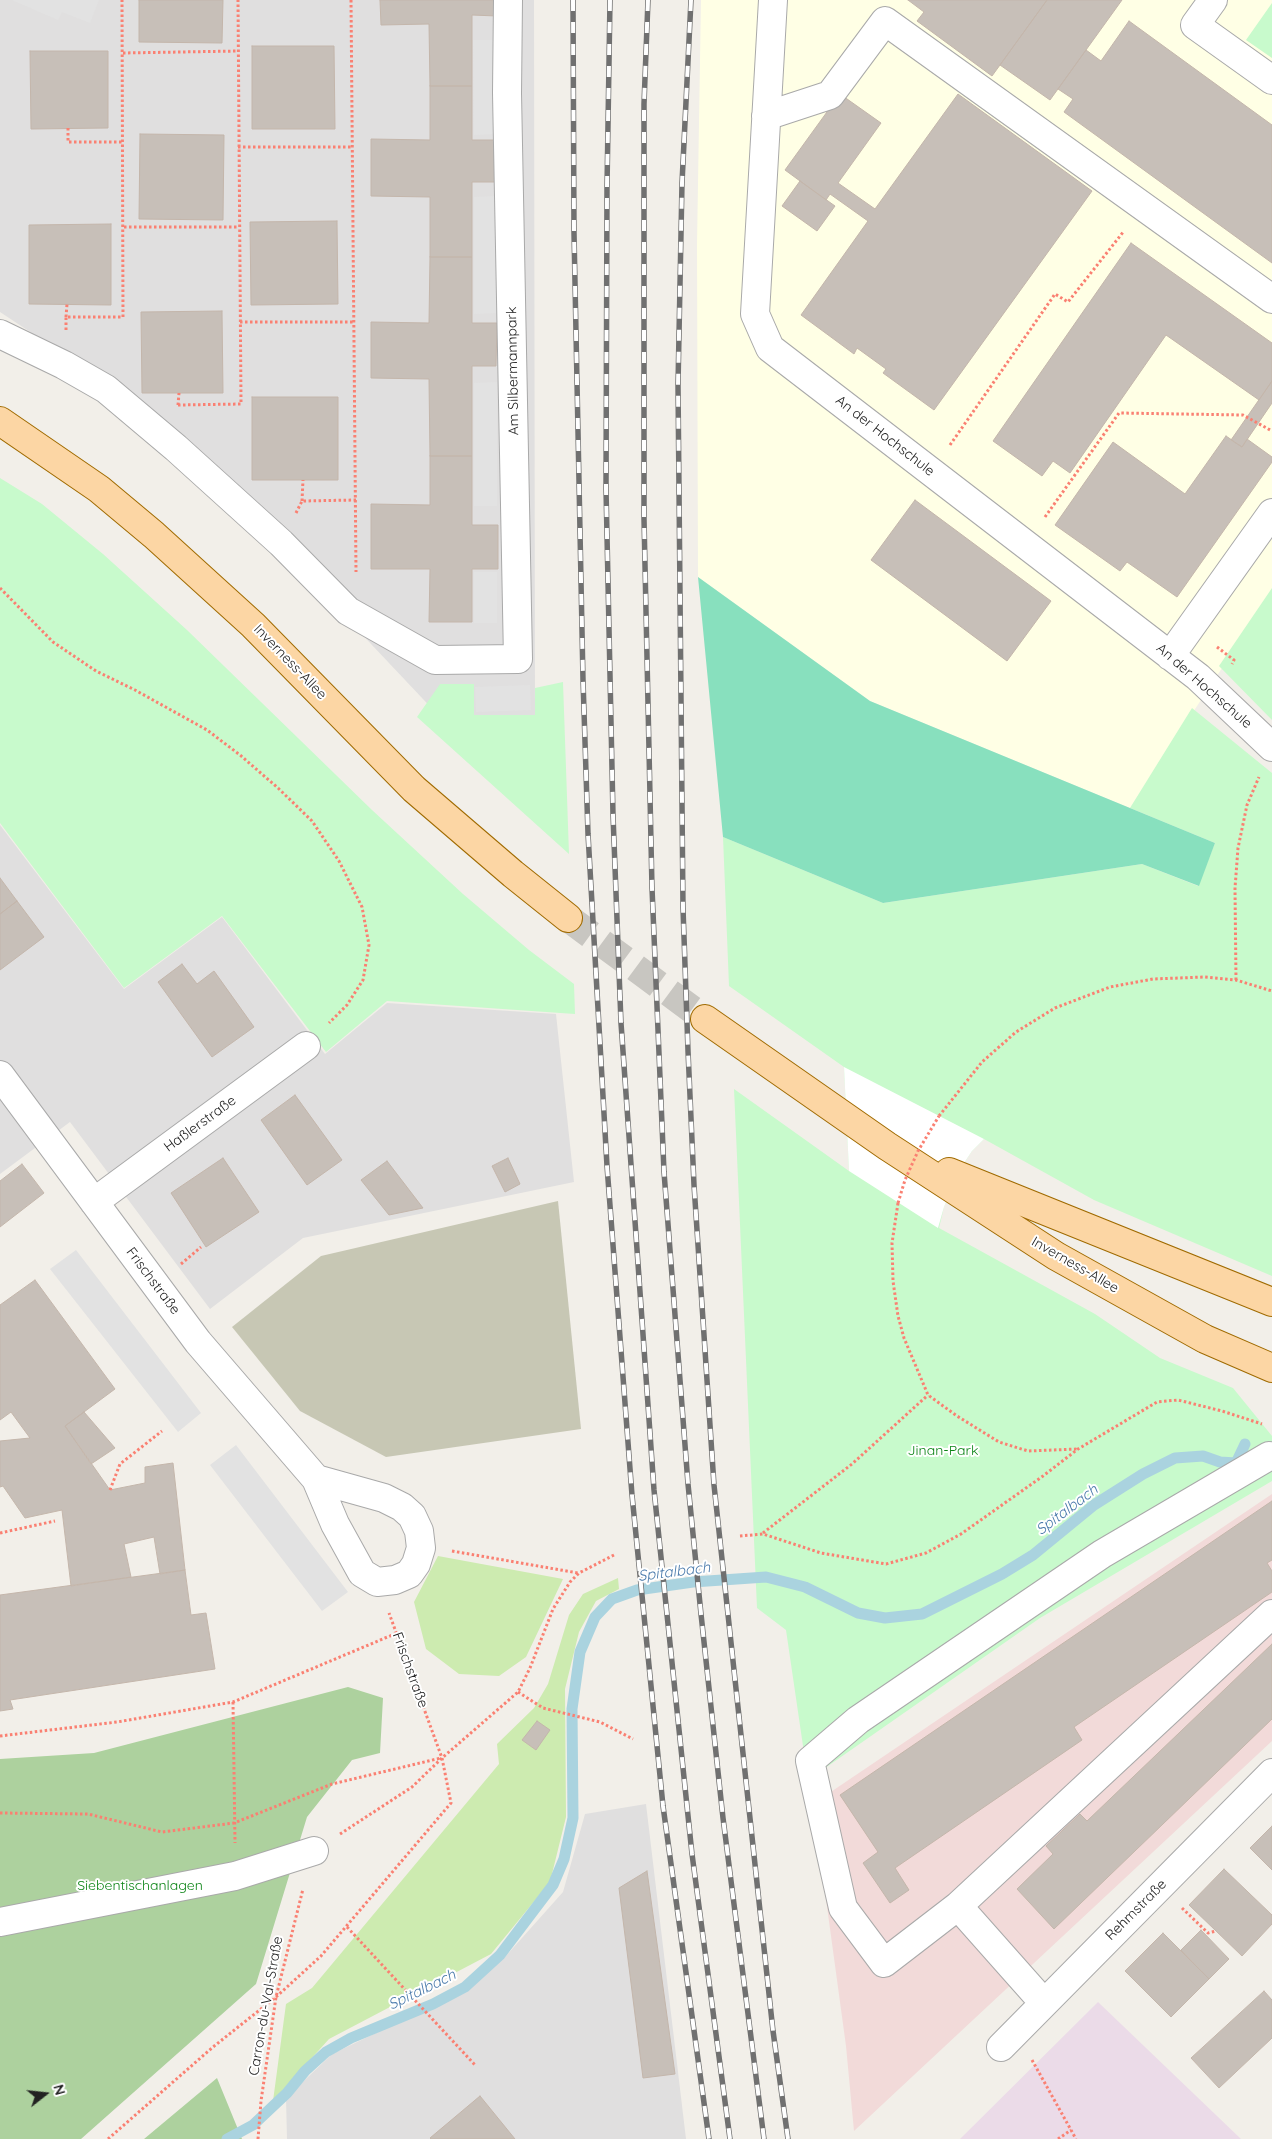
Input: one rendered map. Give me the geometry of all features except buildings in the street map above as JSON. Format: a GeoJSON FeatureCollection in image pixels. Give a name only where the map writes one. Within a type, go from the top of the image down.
{"type":"FeatureCollection","features":[{"type":"Feature","properties":{"kind":"main road","name":"Inverness-Allee"},"geometry":{"type":"LineString","coordinates":[[0,421],[99,489],[154,534],[253,625],[414,789],[513,874],[568,918]]}},
{"type":"Feature","properties":{"kind":"main road","name":"Inverness-Allee"},"geometry":{"type":"LineString","coordinates":[[705,1019],[887,1146],[1056,1256],[1205,1339],[1272,1368]]}},
{"type":"Feature","properties":{"kind":"main road","name":"Inverness-Allee"},"geometry":{"type":"LineString","coordinates":[[887,1146],[1272,1302]]}},
{"type":"Feature","properties":{"kind":"street","name":"Am Silbermannpark"},"geometry":{"type":"LineString","coordinates":[[348,611],[435,660],[518,659],[508,103],[508,0]]}},
{"type":"Feature","properties":{"kind":"street","name":"An der Hochschule"},"geometry":{"type":"LineString","coordinates":[[773,0],[755,314],[770,348],[1198,677],[1272,747]]}},
{"type":"Feature","properties":{"kind":"street"},"geometry":{"type":"LineString","coordinates":[[1213,0],[1195,25],[1272,80]]}},
{"type":"Feature","properties":{"kind":"street"},"geometry":{"type":"LineString","coordinates":[[766,116],[830,95],[885,21],[1272,299]]}},
{"type":"Feature","properties":{"kind":"street"},"geometry":{"type":"LineString","coordinates":[[0,334],[64,365],[106,389],[176,448],[281,543],[348,611]]}},
{"type":"Feature","properties":{"kind":"street"},"geometry":{"type":"LineString","coordinates":[[1170,656],[1272,513]]}},
{"type":"Feature","properties":{"kind":"street","name":"Haßlerstraße"},"geometry":{"type":"LineString","coordinates":[[94,1202],[306,1046]]}},
{"type":"Feature","properties":{"kind":"street","name":"Frischstraße"},"geometry":{"type":"LineString","coordinates":[[0,1075],[198,1342],[316,1479],[336,1524],[362,1572],[377,1582]]}},
{"type":"Feature","properties":{"kind":"street"},"geometry":{"type":"LineString","coordinates":[[1269,1456],[1102,1554],[858,1720],[810,1761],[844,1908],[884,1963],[958,1906],[1272,1614]]}},
{"type":"Feature","properties":{"kind":"street"},"geometry":{"type":"LineString","coordinates":[[316,1479],[384,1498],[402,1507],[412,1516],[419,1531],[421,1548],[416,1564],[409,1574],[395,1580],[377,1582]]}},
{"type":"Feature","properties":{"kind":"street","name":"Rehmstraße"},"geometry":{"type":"LineString","coordinates":[[1008,2039],[1272,1773]]}},
{"type":"Feature","properties":{"kind":"street"},"geometry":{"type":"LineString","coordinates":[[0,1922],[235,1876],[314,1850]]}},
{"type":"Feature","properties":{"kind":"street"},"geometry":{"type":"LineString","coordinates":[[958,1906],[1044,2003]]}},
{"type":"Feature","properties":{"kind":"path"},"geometry":{"type":"LineString","coordinates":[[66,317],[123,317],[122,0]]}},
{"type":"Feature","properties":{"kind":"path"},"geometry":{"type":"LineString","coordinates":[[178,405],[241,404],[238,0]]}},
{"type":"Feature","properties":{"kind":"path"},"geometry":{"type":"LineString","coordinates":[[348,611],[356,584],[351,0]]}},
{"type":"Feature","properties":{"kind":"path"},"geometry":{"type":"LineString","coordinates":[[123,53],[238,51]]}},
{"type":"Feature","properties":{"kind":"path"},"geometry":{"type":"LineString","coordinates":[[68,128],[68,142],[123,142]]}},
{"type":"Feature","properties":{"kind":"path"},"geometry":{"type":"LineString","coordinates":[[238,147],[353,147]]}},
{"type":"Feature","properties":{"kind":"path"},"geometry":{"type":"LineString","coordinates":[[932,472],[1056,294],[1068,302],[1143,207]]}},
{"type":"Feature","properties":{"kind":"path"},"geometry":{"type":"LineString","coordinates":[[124,227],[239,227]]}},
{"type":"Feature","properties":{"kind":"path"},"geometry":{"type":"LineString","coordinates":[[64,365],[67,304]]}},
{"type":"Feature","properties":{"kind":"path"},"geometry":{"type":"LineString","coordinates":[[240,322],[354,322]]}},
{"type":"Feature","properties":{"kind":"path"},"geometry":{"type":"LineString","coordinates":[[1026,544],[1119,413],[1243,415],[1272,431]]}},
{"type":"Feature","properties":{"kind":"path"},"geometry":{"type":"LineString","coordinates":[[281,543],[302,501],[302,480]]}},
{"type":"Feature","properties":{"kind":"path"},"geometry":{"type":"LineString","coordinates":[[302,501],[356,500]]}},
{"type":"Feature","properties":{"kind":"path"},"geometry":{"type":"LineString","coordinates":[[0,588],[60,647],[96,671],[136,690],[207,730],[240,755],[278,788],[312,822],[338,861],[362,908],[369,945],[363,980],[347,1005],[306,1046]]}},
{"type":"Feature","properties":{"kind":"path"},"geometry":{"type":"LineString","coordinates":[[1236,980],[1234,888],[1238,848],[1247,805],[1259,776]]}},
{"type":"Feature","properties":{"kind":"path"},"geometry":{"type":"LineString","coordinates":[[1078,1449],[1028,1451],[999,1442],[956,1416],[928,1395],[904,1338],[898,1316],[893,1281],[892,1243],[898,1203],[918,1151],[939,1116],[982,1062],[1016,1032],[1055,1008],[1110,987],[1153,979],[1204,977],[1236,980],[1272,991]]}},
{"type":"Feature","properties":{"kind":"path"},"geometry":{"type":"LineString","coordinates":[[763,1534],[852,1464],[928,1395]]}},
{"type":"Feature","properties":{"kind":"path"},"geometry":{"type":"LineString","coordinates":[[740,1536],[763,1534],[820,1553],[886,1564],[926,1553],[961,1534],[1078,1449],[1156,1402],[1178,1400],[1264,1424]]}},
{"type":"Feature","properties":{"kind":"path"},"geometry":{"type":"LineString","coordinates":[[110,1490],[120,1464],[162,1431]]}},
{"type":"Feature","properties":{"kind":"path"},"geometry":{"type":"LineString","coordinates":[[0,1532],[55,1521]]}},
{"type":"Feature","properties":{"kind":"path"},"geometry":{"type":"LineString","coordinates":[[421,1548],[579,1573]]}},
{"type":"Feature","properties":{"kind":"path"},"geometry":{"type":"LineString","coordinates":[[314,1850],[412,1787],[442,1758],[518,1692],[554,1609],[570,1582],[579,1573],[614,1555]]}},
{"type":"Feature","properties":{"kind":"path","name":"Frischstraße"},"geometry":{"type":"LineString","coordinates":[[347,1927],[451,1803],[442,1758],[377,1582]]}},
{"type":"Feature","properties":{"kind":"path"},"geometry":{"type":"LineString","coordinates":[[0,1736],[117,1722],[233,1702],[396,1633]]}},
{"type":"Feature","properties":{"kind":"path"},"geometry":{"type":"LineString","coordinates":[[518,1692],[543,1708],[595,1720],[633,1739]]}},
{"type":"Feature","properties":{"kind":"path"},"geometry":{"type":"LineString","coordinates":[[233,1702],[235,1876]]}},
{"type":"Feature","properties":{"kind":"path"},"geometry":{"type":"LineString","coordinates":[[0,1813],[88,1814],[162,1832],[234,1823],[332,1784],[442,1758]]}},
{"type":"Feature","properties":{"kind":"path","name":"Carron-du-Val-Straße"},"geometry":{"type":"LineString","coordinates":[[258,2139],[261,2101],[276,1997],[294,1921],[314,1850]]}},
{"type":"Feature","properties":{"kind":"path"},"geometry":{"type":"LineString","coordinates":[[1160,1886],[1208,1933],[1216,1931]]}},
{"type":"Feature","properties":{"kind":"path"},"geometry":{"type":"LineString","coordinates":[[108,2139],[213,2047],[276,1997],[322,1956],[347,1927],[475,2065]]}},
{"type":"Feature","properties":{"kind":"path"},"geometry":{"type":"LineString","coordinates":[[1008,2039],[1076,2139]]}},
{"type":"Feature","properties":{"kind":"path"},"geometry":{"type":"LineString","coordinates":[[1058,2139],[1071,2130]]}},
{"type":"Feature","properties":{"kind":"shaded area"},"geometry":{"type":"Polygon","coordinates":[[[0,0],[534,0],[535,715],[439,716],[153,413],[0,312],[0,0]]]}},
{"type":"Feature","properties":{"kind":"shaded area"},"geometry":{"type":"Polygon","coordinates":[[[12,0],[99,0],[90,23],[62,12],[58,20],[12,0]]]}},
{"type":"Feature","properties":{"kind":"shaded area"},"geometry":{"type":"Polygon","coordinates":[[[701,0],[1272,0],[1272,592],[1130,808],[870,701],[698,577],[697,245],[701,0]]]}},
{"type":"Feature","properties":{"kind":"shaded area"},"geometry":{"type":"Polygon","coordinates":[[[473,40],[497,40],[497,134],[474,135],[473,40]]]}},
{"type":"Feature","properties":{"kind":"shaded area"},"geometry":{"type":"Polygon","coordinates":[[[496,196],[497,313],[474,314],[474,197],[496,196]]]}},
{"type":"Feature","properties":{"kind":"shaded area"},"geometry":{"type":"Polygon","coordinates":[[[497,382],[497,506],[474,506],[474,383],[497,382]]]}},
{"type":"Feature","properties":{"kind":"shaded area"},"geometry":{"type":"Polygon","coordinates":[[[474,572],[497,572],[497,623],[474,623],[474,572]]]}},
{"type":"Feature","properties":{"kind":"shaded area"},"geometry":{"type":"Polygon","coordinates":[[[530,685],[531,710],[476,712],[475,687],[530,685]]]}},
{"type":"Feature","properties":{"kind":"shaded area"},"geometry":{"type":"Polygon","coordinates":[[[0,825],[124,989],[222,917],[325,1054],[387,1003],[556,1014],[574,1182],[303,1238],[210,1309],[70,1122],[0,1174],[0,825]]]}},
{"type":"Feature","properties":{"kind":"shaded area"},"geometry":{"type":"Polygon","coordinates":[[[558,1201],[581,1429],[386,1457],[300,1411],[232,1327],[321,1256],[558,1201]]]}},
{"type":"Feature","properties":{"kind":"shaded area"},"geometry":{"type":"Polygon","coordinates":[[[76,1250],[201,1413],[178,1432],[50,1269],[76,1250]]]}},
{"type":"Feature","properties":{"kind":"shaded area"},"geometry":{"type":"Polygon","coordinates":[[[236,1445],[348,1592],[322,1611],[210,1465],[236,1445]]]}},
{"type":"Feature","properties":{"kind":"shaded area"},"geometry":{"type":"Polygon","coordinates":[[[1272,1494],[1272,1741],[854,2131],[846,2046],[813,1804],[1272,1494]]]}},
{"type":"Feature","properties":{"kind":"shaded area"},"geometry":{"type":"Polygon","coordinates":[[[646,1804],[686,2139],[287,2139],[286,2098],[332,2054],[468,1989],[505,1957],[563,1892],[585,1814],[646,1804]]]}},
{"type":"Feature","properties":{"kind":"shaded area"},"geometry":{"type":"Polygon","coordinates":[[[1098,2002],[1241,2139],[960,2139],[1098,2002]]]}},
{"type":"Feature","properties":{"kind":"green space"},"geometry":{"type":"Polygon","coordinates":[[[1272,3],[1272,58],[1246,40],[1272,3]]]}},
{"type":"Feature","properties":{"kind":"green space"},"geometry":{"type":"Polygon","coordinates":[[[0,478],[42,504],[103,554],[187,630],[372,810],[463,894],[529,950],[574,984],[575,1014],[387,1001],[326,1052],[222,916],[124,988],[0,823],[0,478]]]}},
{"type":"Feature","properties":{"kind":"green space"},"geometry":{"type":"Polygon","coordinates":[[[698,577],[870,701],[1215,843],[1199,886],[1142,864],[883,903],[723,837],[698,577]]]}},
{"type":"Feature","properties":{"kind":"green space"},"geometry":{"type":"Polygon","coordinates":[[[1272,588],[1272,720],[1219,666],[1272,588]]]}},
{"type":"Feature","properties":{"kind":"green space"},"geometry":{"type":"Polygon","coordinates":[[[563,682],[569,854],[417,717],[440,684],[474,684],[474,715],[535,715],[535,688],[563,682]]]}},
{"type":"Feature","properties":{"kind":"green space","name":"Jinan-Park"},"geometry":{"type":"Polygon","coordinates":[[[1192,708],[1272,773],[1272,1276],[1094,1200],[984,1139],[972,1151],[958,1172],[944,1207],[939,1228],[1095,1314],[1160,1358],[1233,1388],[1272,1436],[1272,1481],[1040,1618],[808,1780],[786,1630],[757,1608],[734,1089],[849,1171],[844,1067],[729,986],[723,837],[883,903],[1142,864],[1198,886],[1215,843],[1130,808],[1192,708]]]}},
{"type":"Feature","properties":{"kind":"green space"},"geometry":{"type":"Polygon","coordinates":[[[438,1556],[563,1579],[526,1657],[499,1676],[459,1674],[426,1649],[414,1602],[438,1556]]]}},
{"type":"Feature","properties":{"kind":"green space"},"geometry":{"type":"Polygon","coordinates":[[[618,1578],[619,1589],[596,1601],[579,1632],[565,1689],[566,1817],[550,1882],[491,1954],[329,2039],[273,2101],[286,2004],[312,1988],[499,1764],[497,1744],[534,1708],[548,1684],[569,1615],[583,1594],[618,1578]]]}},
{"type":"Feature","properties":{"kind":"green space","name":"Siebentischanlagen"},"geometry":{"type":"Polygon","coordinates":[[[348,1687],[383,1698],[380,1753],[352,1760],[307,1817],[256,1984],[81,2139],[0,2139],[0,1759],[94,1753],[348,1687]]]}},
{"type":"Feature","properties":{"kind":"green space"},"geometry":{"type":"Polygon","coordinates":[[[217,2078],[242,2139],[144,2139],[217,2078]]]}},
{"type":"Feature","properties":{"kind":"pier"},"geometry":{"type":"Polygon","coordinates":[[[844,1067],[984,1139],[972,1151],[958,1172],[938,1228],[849,1171],[844,1067]]]}},
{"type":"Feature","properties":{"kind":"waterway","name":"Spitalbach"},"geometry":{"type":"LineString","coordinates":[[227,2139],[253,2125],[326,2052],[351,2038],[433,2004],[465,1987],[500,1955],[553,1885],[564,1859],[573,1818],[572,1709],[580,1652],[595,1617],[612,1599],[637,1590],[693,1582],[766,1577],[805,1587],[858,1613],[885,1618],[922,1614],[1002,1574],[1033,1555],[1094,1505],[1143,1474],[1175,1458],[1203,1456],[1220,1462],[1236,1463],[1245,1444]]}},
{"type":"Feature","properties":{"kind":"tunnel"},"geometry":{"type":"LineString","coordinates":[[568,918],[705,1019]]}},
{"type":"Feature","properties":{"kind":"railway"},"geometry":{"type":"LineString","coordinates":[[573,0],[574,233],[583,680],[588,834],[607,1166],[632,1495],[663,1806],[709,2139]]}},
{"type":"Feature","properties":{"kind":"railway"},"geometry":{"type":"LineString","coordinates":[[610,0],[606,489],[613,815],[621,1023],[654,1490],[692,1854],[730,2139]]}},
{"type":"Feature","properties":{"kind":"railway"},"geometry":{"type":"LineString","coordinates":[[648,0],[644,104],[644,519],[652,888],[664,1172],[688,1484],[701,1614],[723,1818],[764,2139]]}},
{"type":"Feature","properties":{"kind":"railway"},"geometry":{"type":"LineString","coordinates":[[691,0],[682,183],[678,385],[683,908],[694,1185],[714,1485],[773,2031],[788,2139]]}}]}
